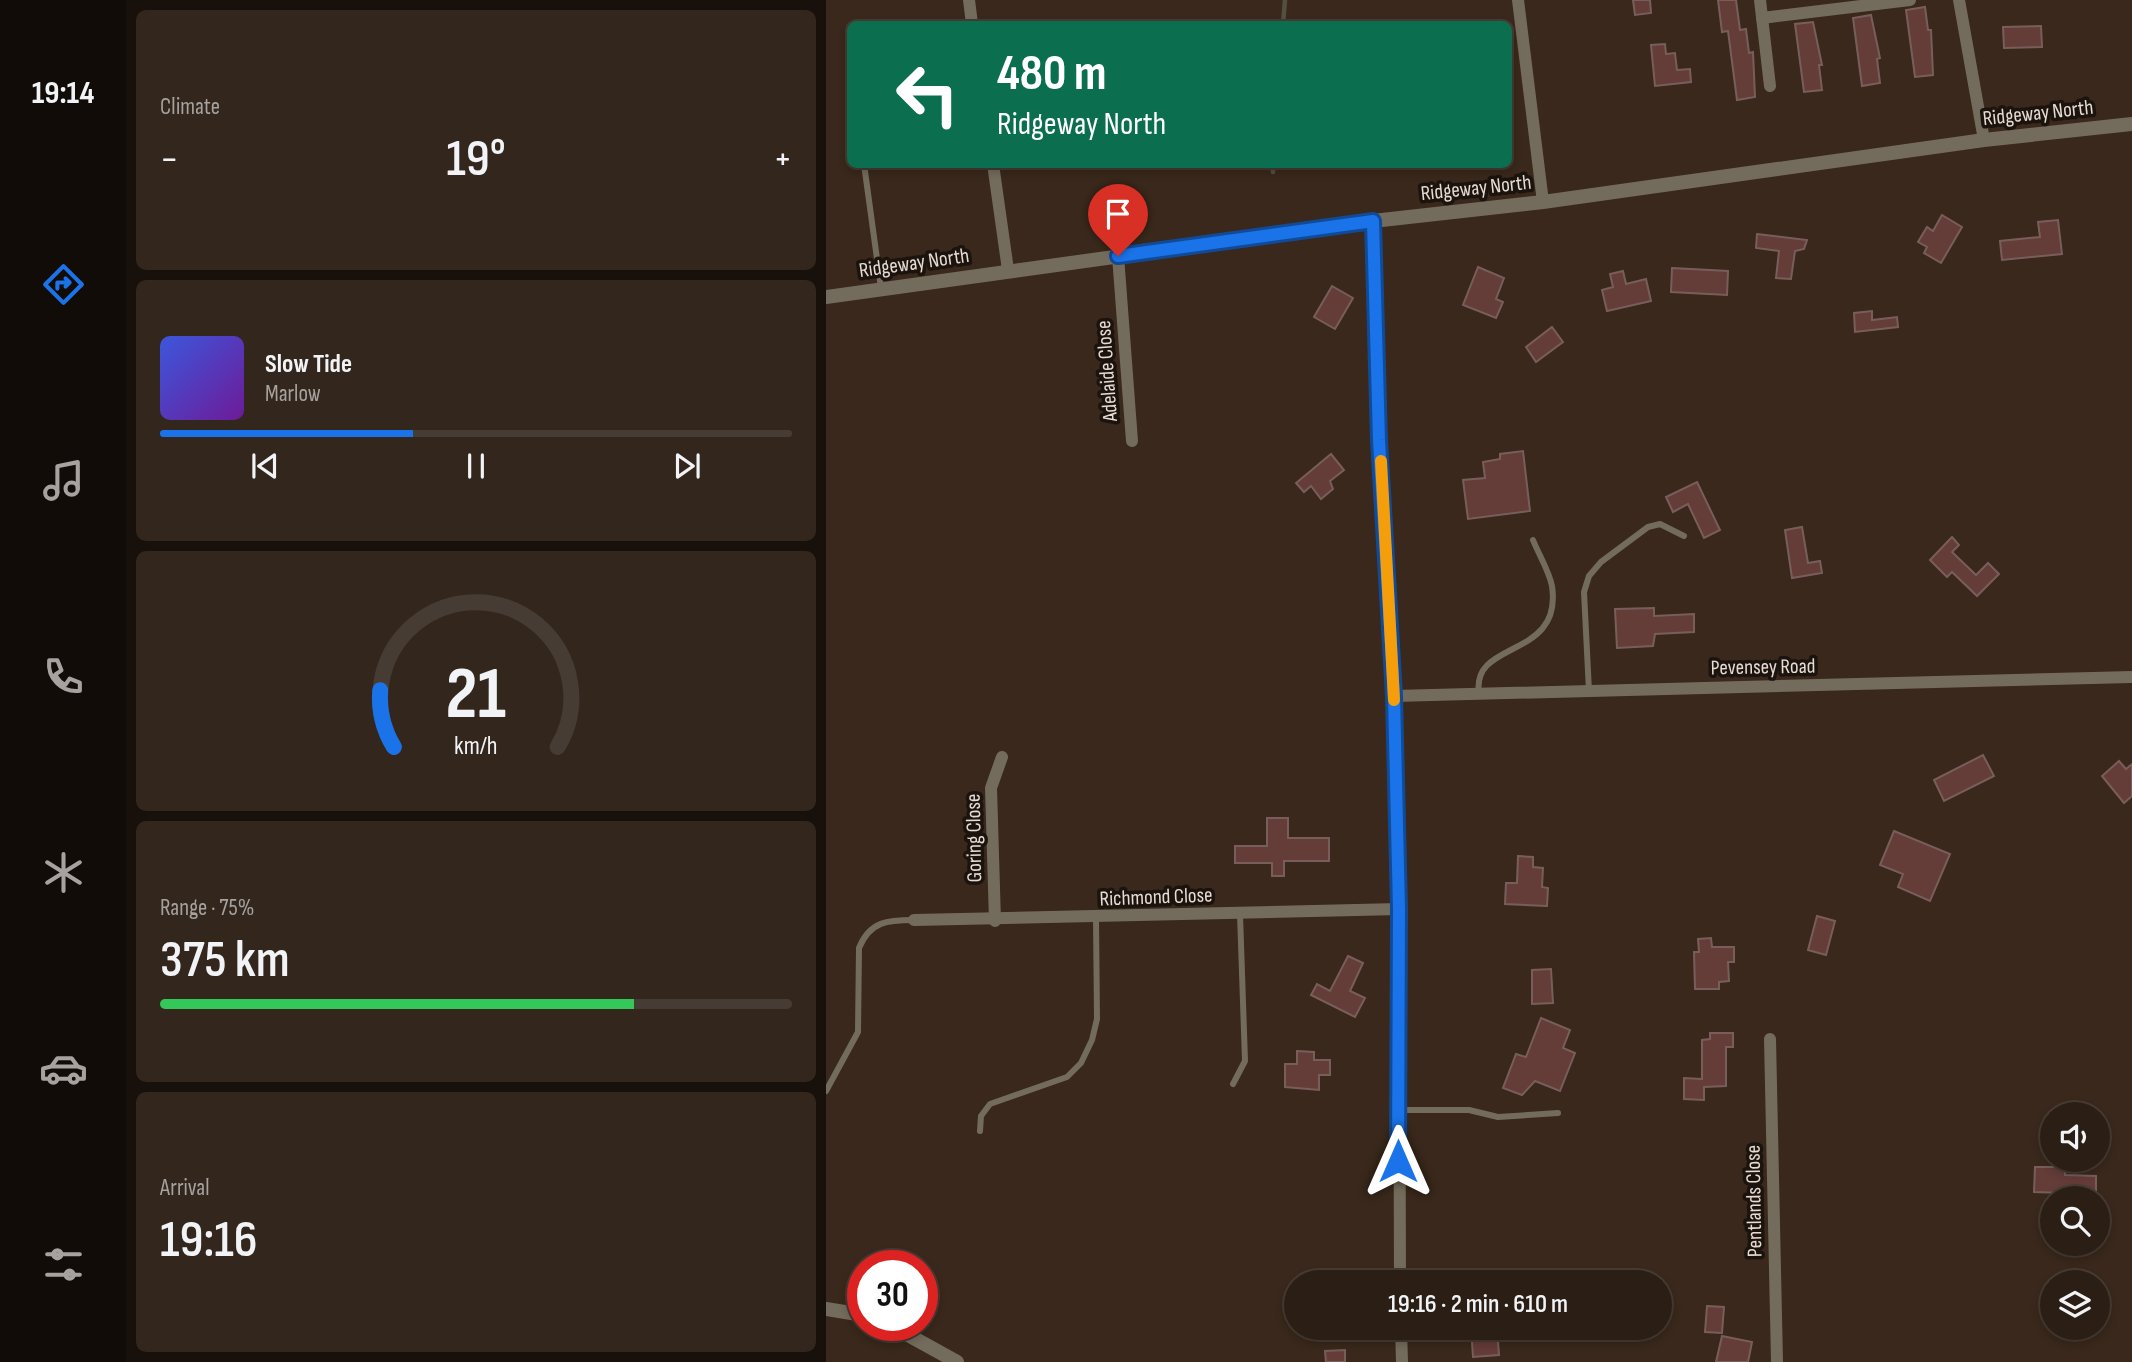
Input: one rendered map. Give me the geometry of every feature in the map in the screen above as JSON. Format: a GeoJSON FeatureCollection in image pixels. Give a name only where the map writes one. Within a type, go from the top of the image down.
{"type":"FeatureCollection","features":[{"type":"Feature","properties":{"kind":"street"},"geometry":{"type":"LineString","coordinates":[[969,0],[972,21]]}},
{"type":"Feature","properties":{"kind":"street"},"geometry":{"type":"LineString","coordinates":[[1518,0],[1543,202]]}},
{"type":"Feature","properties":{"kind":"street"},"geometry":{"type":"LineString","coordinates":[[1760,0],[1770,86]]}},
{"type":"Feature","properties":{"kind":"street"},"geometry":{"type":"LineString","coordinates":[[1762,18],[1811,7],[1909,0]]}},
{"type":"Feature","properties":{"kind":"street"},"geometry":{"type":"LineString","coordinates":[[1959,0],[1984,140]]}},
{"type":"Feature","properties":{"kind":"street","name":"Ridgeway North"},"geometry":{"type":"LineString","coordinates":[[826,297],[1008,270],[1373,221],[1543,202],[1984,140],[2132,124]]}},
{"type":"Feature","properties":{"kind":"street"},"geometry":{"type":"LineString","coordinates":[[994,168],[1008,270]]}},
{"type":"Feature","properties":{"kind":"street"},"geometry":{"type":"LineString","coordinates":[[1373,221],[1379,440],[1394,696],[1399,909],[1400,1270]]}},
{"type":"Feature","properties":{"kind":"street","name":"Adelaide Close"},"geometry":{"type":"LineString","coordinates":[[1118,256],[1132,441]]}},
{"type":"Feature","properties":{"kind":"street","name":"Pevensey Road"},"geometry":{"type":"LineString","coordinates":[[1394,696],[2132,677]]}},
{"type":"Feature","properties":{"kind":"street","name":"Goring Close"},"geometry":{"type":"LineString","coordinates":[[995,920],[991,788],[1002,757]]}},
{"type":"Feature","properties":{"kind":"street","name":"Richmond Close"},"geometry":{"type":"LineString","coordinates":[[914,920],[1096,918],[1399,909]]}},
{"type":"Feature","properties":{"kind":"street","name":"Pentlands Close"},"geometry":{"type":"LineString","coordinates":[[1770,1039],[1777,1362]]}},
{"type":"Feature","properties":{"kind":"street"},"geometry":{"type":"LineString","coordinates":[[826,1310],[847,1313]]}},
{"type":"Feature","properties":{"kind":"street"},"geometry":{"type":"LineString","coordinates":[[1402,1340],[1402,1362]]}},
{"type":"Feature","properties":{"kind":"street"},"geometry":{"type":"LineString","coordinates":[[919,1341],[956,1362]]}},
{"type":"Feature","properties":{"kind":"lane"},"geometry":{"type":"LineString","coordinates":[[865,168],[881,289]]}},
{"type":"Feature","properties":{"kind":"lane"},"geometry":{"type":"LineString","coordinates":[[1589,691],[1584,592],[1589,576],[1601,562],[1648,527],[1660,524],[1684,536]]}},
{"type":"Feature","properties":{"kind":"lane"},"geometry":{"type":"LineString","coordinates":[[1479,693],[1477,680],[1482,668],[1542,631],[1552,616],[1552,583],[1533,540]]}},
{"type":"Feature","properties":{"kind":"lane"},"geometry":{"type":"LineString","coordinates":[[1233,1084],[1245,1061],[1240,914]]}},
{"type":"Feature","properties":{"kind":"lane"},"geometry":{"type":"LineString","coordinates":[[980,1131],[981,1116],[990,1104],[1067,1077],[1080,1063],[1092,1040],[1097,1019],[1096,918]]}},
{"type":"Feature","properties":{"kind":"lane"},"geometry":{"type":"LineString","coordinates":[[826,1091],[858,1032],[858,958],[864,936],[877,923],[914,920]]}},
{"type":"Feature","properties":{"kind":"lane"},"geometry":{"type":"LineString","coordinates":[[1398,1110],[1469,1110],[1498,1117],[1558,1113]]}},
{"type":"Feature","properties":{"kind":"building"},"geometry":{"type":"Polygon","coordinates":[[[1633,0],[1650,0],[1651,13],[1635,15],[1633,0]]]}},
{"type":"Feature","properties":{"kind":"building"},"geometry":{"type":"Polygon","coordinates":[[[1718,0],[1736,0],[1740,30],[1746,29],[1749,53],[1753,52],[1755,97],[1737,100],[1728,31],[1722,32],[1718,0]]]}},
{"type":"Feature","properties":{"kind":"building"},"geometry":{"type":"Polygon","coordinates":[[[1925,7],[1928,30],[1931,30],[1933,75],[1915,77],[1906,10],[1925,7]]]}},
{"type":"Feature","properties":{"kind":"building"},"geometry":{"type":"Polygon","coordinates":[[[1871,15],[1880,58],[1877,59],[1880,83],[1862,86],[1853,18],[1871,15]]]}},
{"type":"Feature","properties":{"kind":"building"},"geometry":{"type":"Polygon","coordinates":[[[1813,22],[1822,65],[1819,65],[1822,90],[1804,92],[1795,24],[1813,22]]]}},
{"type":"Feature","properties":{"kind":"building"},"geometry":{"type":"Polygon","coordinates":[[[2041,26],[2042,47],[2004,48],[2003,27],[2041,26]]]}},
{"type":"Feature","properties":{"kind":"building"},"geometry":{"type":"Polygon","coordinates":[[[1665,44],[1666,54],[1675,53],[1677,70],[1690,69],[1691,82],[1655,86],[1651,45],[1665,44]]]}},
{"type":"Feature","properties":{"kind":"building"},"geometry":{"type":"Polygon","coordinates":[[[1942,215],[1962,227],[1941,263],[1924,253],[1927,247],[1918,242],[1927,227],[1933,231],[1942,215]]]}},
{"type":"Feature","properties":{"kind":"building"},"geometry":{"type":"Polygon","coordinates":[[[2058,220],[2062,254],[2002,260],[2000,241],[2040,237],[2038,222],[2058,220]]]}},
{"type":"Feature","properties":{"kind":"building"},"geometry":{"type":"Polygon","coordinates":[[[1757,234],[1807,240],[1804,249],[1795,251],[1791,279],[1776,278],[1779,251],[1756,248],[1757,234]]]}},
{"type":"Feature","properties":{"kind":"building"},"geometry":{"type":"Polygon","coordinates":[[[1478,267],[1504,278],[1496,299],[1503,302],[1496,318],[1463,305],[1478,267]]]}},
{"type":"Feature","properties":{"kind":"building"},"geometry":{"type":"Polygon","coordinates":[[[1672,268],[1728,271],[1727,295],[1671,292],[1672,268]]]}},
{"type":"Feature","properties":{"kind":"building"},"geometry":{"type":"Polygon","coordinates":[[[1623,271],[1626,284],[1646,279],[1651,301],[1607,311],[1602,290],[1613,287],[1610,274],[1623,271]]]}},
{"type":"Feature","properties":{"kind":"building"},"geometry":{"type":"Polygon","coordinates":[[[1332,286],[1353,298],[1335,329],[1314,317],[1332,286]]]}},
{"type":"Feature","properties":{"kind":"building"},"geometry":{"type":"Polygon","coordinates":[[[1872,311],[1872,320],[1897,317],[1898,327],[1855,332],[1854,313],[1872,311]]]}},
{"type":"Feature","properties":{"kind":"building"},"geometry":{"type":"Polygon","coordinates":[[[1552,327],[1563,342],[1536,362],[1526,347],[1552,327]]]}},
{"type":"Feature","properties":{"kind":"building"},"geometry":{"type":"Polygon","coordinates":[[[1523,451],[1530,511],[1468,519],[1463,480],[1485,478],[1483,462],[1500,459],[1500,454],[1523,451]]]}},
{"type":"Feature","properties":{"kind":"building"},"geometry":{"type":"Polygon","coordinates":[[[1331,454],[1344,470],[1330,481],[1333,489],[1321,499],[1311,486],[1304,492],[1296,483],[1331,454]]]}},
{"type":"Feature","properties":{"kind":"building"},"geometry":{"type":"Polygon","coordinates":[[[1697,482],[1720,530],[1704,538],[1688,504],[1673,512],[1666,497],[1697,482]]]}},
{"type":"Feature","properties":{"kind":"building"},"geometry":{"type":"Polygon","coordinates":[[[1802,527],[1808,563],[1820,561],[1822,573],[1792,578],[1785,530],[1802,527]]]}},
{"type":"Feature","properties":{"kind":"building"},"geometry":{"type":"Polygon","coordinates":[[[1952,537],[1959,545],[1952,552],[1976,575],[1988,563],[1999,574],[1977,596],[1952,572],[1947,577],[1930,560],[1952,537]]]}},
{"type":"Feature","properties":{"kind":"building"},"geometry":{"type":"Polygon","coordinates":[[[1654,608],[1654,616],[1694,614],[1694,632],[1655,634],[1653,646],[1617,648],[1615,609],[1654,608]]]}},
{"type":"Feature","properties":{"kind":"building"},"geometry":{"type":"Polygon","coordinates":[[[1983,755],[1994,776],[1944,801],[1934,780],[1983,755]]]}},
{"type":"Feature","properties":{"kind":"building"},"geometry":{"type":"Polygon","coordinates":[[[2119,761],[2126,769],[2132,764],[2132,796],[2124,803],[2102,776],[2119,761]]]}},
{"type":"Feature","properties":{"kind":"building"},"geometry":{"type":"Polygon","coordinates":[[[1267,818],[1288,818],[1288,838],[1329,838],[1329,861],[1284,861],[1284,876],[1272,876],[1272,863],[1235,863],[1235,846],[1267,846],[1267,818]]]}},
{"type":"Feature","properties":{"kind":"building"},"geometry":{"type":"Polygon","coordinates":[[[1894,831],[1950,854],[1930,901],[1898,887],[1903,874],[1880,865],[1894,831]]]}},
{"type":"Feature","properties":{"kind":"building"},"geometry":{"type":"Polygon","coordinates":[[[1518,856],[1533,857],[1533,867],[1543,868],[1542,887],[1548,888],[1547,906],[1505,904],[1506,883],[1517,883],[1518,856]]]}},
{"type":"Feature","properties":{"kind":"building"},"geometry":{"type":"Polygon","coordinates":[[[1817,916],[1835,921],[1826,955],[1808,950],[1817,916]]]}},
{"type":"Feature","properties":{"kind":"building"},"geometry":{"type":"Polygon","coordinates":[[[1711,938],[1712,947],[1734,947],[1734,962],[1728,962],[1729,981],[1719,982],[1719,989],[1695,989],[1694,952],[1699,952],[1698,939],[1711,938]]]}},
{"type":"Feature","properties":{"kind":"building"},"geometry":{"type":"Polygon","coordinates":[[[1348,956],[1363,963],[1350,991],[1365,998],[1355,1017],[1311,995],[1317,984],[1330,991],[1348,956]]]}},
{"type":"Feature","properties":{"kind":"building"},"geometry":{"type":"Polygon","coordinates":[[[1551,969],[1553,1003],[1532,1004],[1532,970],[1551,969]]]}},
{"type":"Feature","properties":{"kind":"building"},"geometry":{"type":"Polygon","coordinates":[[[1541,1018],[1570,1030],[1563,1048],[1575,1053],[1560,1091],[1535,1081],[1522,1095],[1503,1088],[1516,1054],[1526,1057],[1541,1018]]]}},
{"type":"Feature","properties":{"kind":"building"},"geometry":{"type":"Polygon","coordinates":[[[1710,1033],[1733,1033],[1733,1047],[1726,1047],[1726,1086],[1704,1087],[1704,1100],[1684,1099],[1684,1078],[1702,1079],[1702,1040],[1710,1039],[1710,1033]]]}},
{"type":"Feature","properties":{"kind":"building"},"geometry":{"type":"Polygon","coordinates":[[[1297,1051],[1314,1052],[1314,1060],[1330,1060],[1330,1075],[1319,1075],[1319,1090],[1285,1087],[1285,1064],[1297,1064],[1297,1051]]]}},
{"type":"Feature","properties":{"kind":"building"},"geometry":{"type":"Polygon","coordinates":[[[2035,1167],[2040,1167],[2040,1172],[2096,1176],[2096,1186],[2040,1186],[2040,1192],[2034,1192],[2035,1167]]]}},
{"type":"Feature","properties":{"kind":"building"},"geometry":{"type":"Polygon","coordinates":[[[1707,1306],[1724,1307],[1722,1333],[1705,1332],[1707,1306]]]}},
{"type":"Feature","properties":{"kind":"building"},"geometry":{"type":"Polygon","coordinates":[[[1722,1336],[1752,1342],[1748,1362],[1716,1362],[1722,1336]]]}},
{"type":"Feature","properties":{"kind":"building"},"geometry":{"type":"Polygon","coordinates":[[[1472,1340],[1498,1340],[1499,1355],[1473,1357],[1472,1340]]]}},
{"type":"Feature","properties":{"kind":"building"},"geometry":{"type":"Polygon","coordinates":[[[1345,1350],[1345,1362],[1326,1362],[1325,1351],[1345,1350]]]}},
{"type":"Feature","properties":{"kind":"waterway"},"geometry":{"type":"LineString","coordinates":[[1283,21],[1285,0]]}},
{"type":"Feature","properties":{"kind":"slow traffic"},"geometry":{"type":"LineString","coordinates":[[1381,461],[1394,700]]}},
{"type":"Feature","properties":{"kind":"route"},"geometry":{"type":"LineString","coordinates":[[1118,256],[1373,221],[1379,440],[1394,696],[1399,909],[1398,1161]]}}]}
